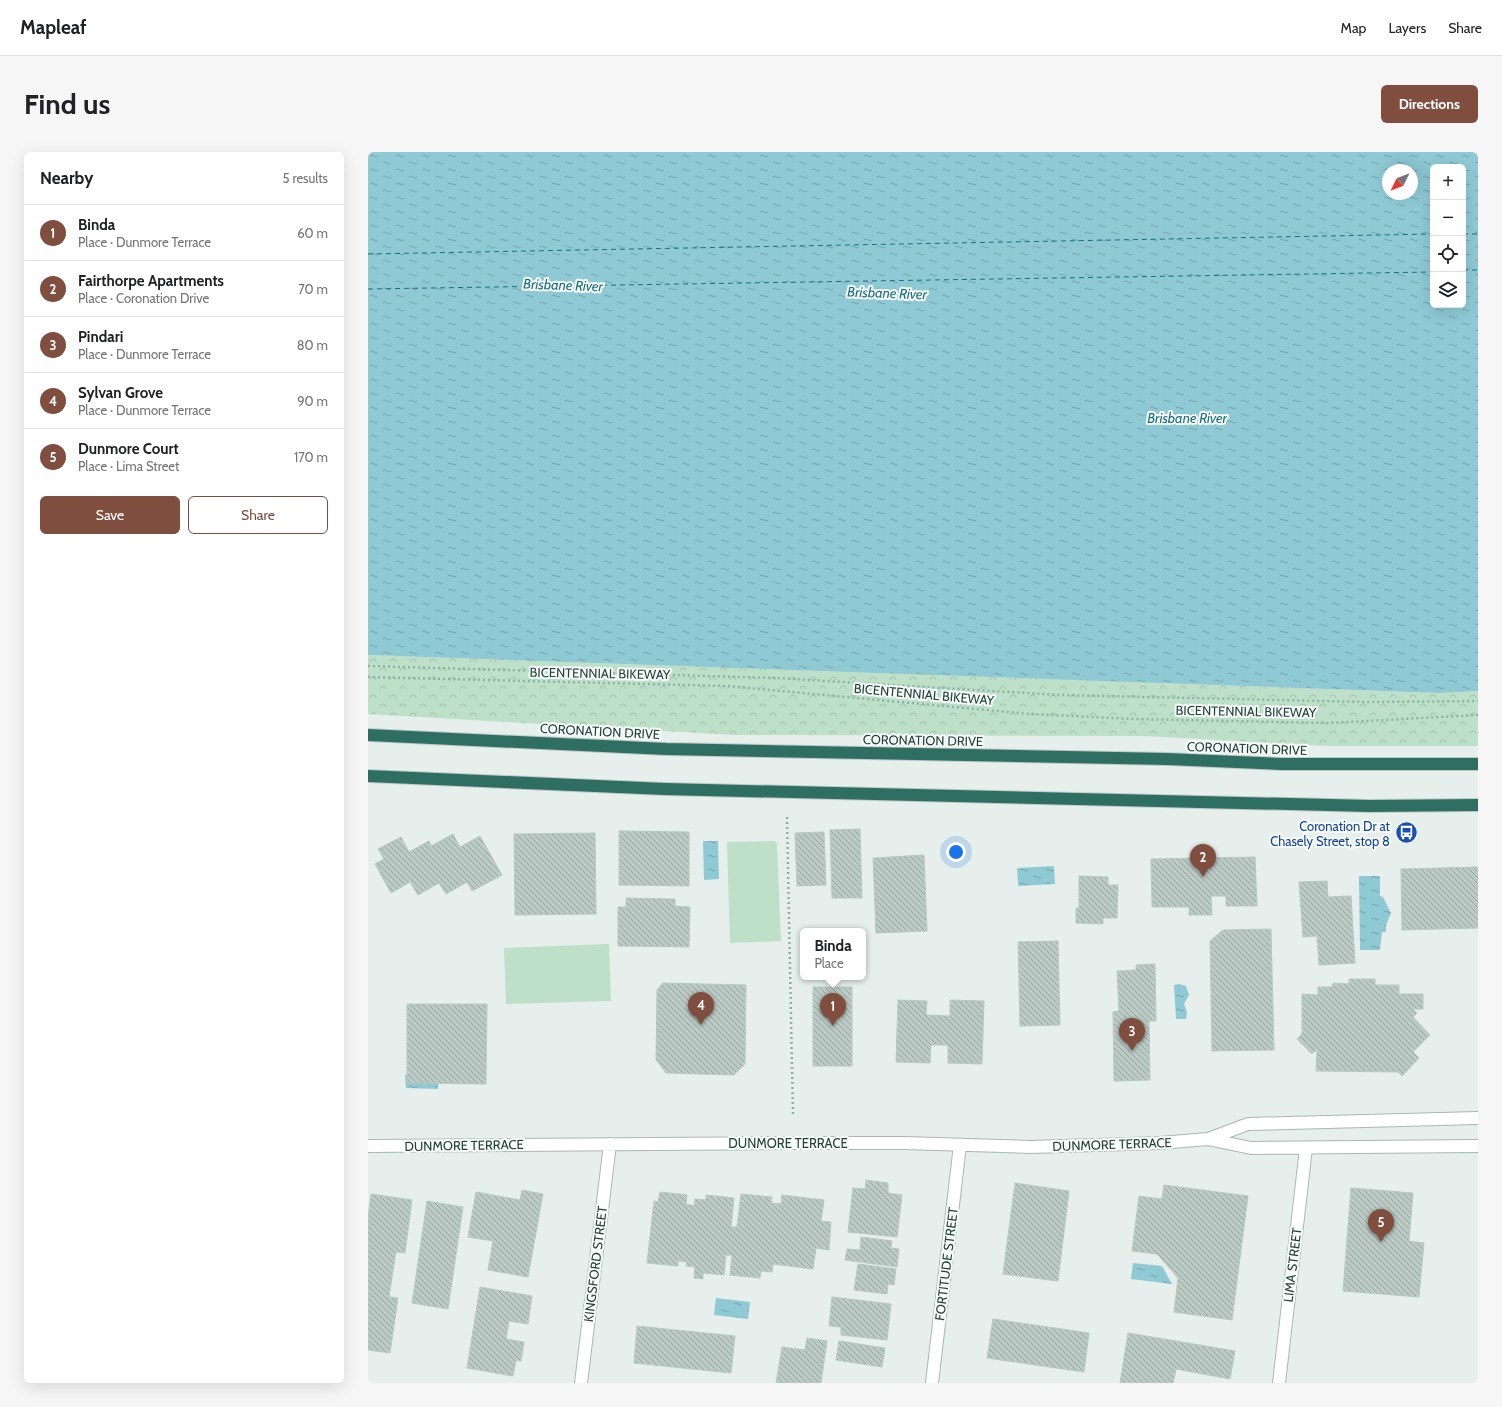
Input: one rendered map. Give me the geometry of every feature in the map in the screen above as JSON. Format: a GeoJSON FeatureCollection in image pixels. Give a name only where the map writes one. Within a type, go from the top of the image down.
{"type":"FeatureCollection","features":[{"type":"Feature","properties":{"kind":"highway","name":"CORONATION DRIVE"},"geometry":{"type":"LineString","coordinates":[[368,735],[666,749],[1168,759],[1281,764],[1478,764]]}},
{"type":"Feature","properties":{"kind":"highway"},"geometry":{"type":"LineString","coordinates":[[368,776],[665,789],[1370,806],[1478,805]]}},
{"type":"Feature","properties":{"kind":"street","name":"DUNMORE TERRACE"},"geometry":{"type":"LineString","coordinates":[[368,1146],[880,1143],[1030,1147],[1160,1143],[1208,1139],[1248,1124],[1478,1118]]}},
{"type":"Feature","properties":{"kind":"street","name":"DUNMORE TERRACE"},"geometry":{"type":"LineString","coordinates":[[1208,1139],[1251,1148],[1478,1146]]}},
{"type":"Feature","properties":{"kind":"street","name":"KINGSFORD STREET"},"geometry":{"type":"LineString","coordinates":[[581,1383],[610,1144]]}},
{"type":"Feature","properties":{"kind":"street","name":"FORTITUDE STREET"},"geometry":{"type":"LineString","coordinates":[[932,1383],[960,1145]]}},
{"type":"Feature","properties":{"kind":"street","name":"LIMA STREET"},"geometry":{"type":"LineString","coordinates":[[1279,1383],[1306,1148]]}},
{"type":"Feature","properties":{"kind":"path"},"geometry":{"type":"LineString","coordinates":[[368,666],[776,678],[1060,695],[1367,702],[1478,701]]}},
{"type":"Feature","properties":{"kind":"path","name":"BICENTENNIAL BIKEWAY"},"geometry":{"type":"LineString","coordinates":[[368,677],[727,686],[1030,714],[1133,719],[1329,723],[1478,715]]}},
{"type":"Feature","properties":{"kind":"path"},"geometry":{"type":"LineString","coordinates":[[787,817],[793,1116]]}},
{"type":"Feature","properties":{"kind":"green space"},"geometry":{"type":"Polygon","coordinates":[[[368,655],[1440,693],[1478,691],[1478,746],[1327,746],[1143,736],[734,735],[368,714],[368,655]]]}},
{"type":"Feature","properties":{"kind":"green space"},"geometry":{"type":"Polygon","coordinates":[[[775,841],[777,844],[781,941],[730,943],[727,842],[775,841]]]}},
{"type":"Feature","properties":{"kind":"green space"},"geometry":{"type":"Polygon","coordinates":[[[609,944],[611,1001],[506,1004],[504,948],[609,944]]]}},
{"type":"Feature","properties":{"kind":"water","name":"Brisbane River"},"geometry":{"type":"Polygon","coordinates":[[[368,152],[1478,152],[1478,691],[1440,693],[368,655],[368,152]]]}},
{"type":"Feature","properties":{"kind":"water"},"geometry":{"type":"Polygon","coordinates":[[[703,841],[718,841],[719,879],[704,880],[703,841]]]}},
{"type":"Feature","properties":{"kind":"water"},"geometry":{"type":"Polygon","coordinates":[[[1054,866],[1055,884],[1018,886],[1017,868],[1054,866]]]}},
{"type":"Feature","properties":{"kind":"water"},"geometry":{"type":"Polygon","coordinates":[[[1359,876],[1380,876],[1380,896],[1383,897],[1391,913],[1386,925],[1386,932],[1382,932],[1380,950],[1360,950],[1359,876]]]}},
{"type":"Feature","properties":{"kind":"water"},"geometry":{"type":"Polygon","coordinates":[[[1179,984],[1186,986],[1189,995],[1184,1004],[1187,1012],[1186,1019],[1176,1019],[1174,985],[1179,984]]]}},
{"type":"Feature","properties":{"kind":"water"},"geometry":{"type":"Polygon","coordinates":[[[438,1074],[438,1089],[406,1088],[405,1075],[438,1074]]]}},
{"type":"Feature","properties":{"kind":"water"},"geometry":{"type":"Polygon","coordinates":[[[1133,1263],[1162,1266],[1172,1284],[1131,1279],[1133,1263]]]}},
{"type":"Feature","properties":{"kind":"water"},"geometry":{"type":"Polygon","coordinates":[[[716,1298],[750,1302],[748,1319],[714,1315],[716,1298]]]}},
{"type":"Feature","properties":{"kind":"building"},"geometry":{"type":"Polygon","coordinates":[[[860,829],[862,898],[832,898],[830,830],[860,829]]]}},
{"type":"Feature","properties":{"kind":"building"},"geometry":{"type":"Polygon","coordinates":[[[619,831],[689,832],[689,886],[619,885],[619,831]]]}},
{"type":"Feature","properties":{"kind":"building"},"geometry":{"type":"Polygon","coordinates":[[[824,832],[826,885],[797,886],[795,833],[824,832]]]}},
{"type":"Feature","properties":{"kind":"building"},"geometry":{"type":"Polygon","coordinates":[[[595,833],[596,914],[515,915],[514,834],[595,833]]]}},
{"type":"Feature","properties":{"kind":"building"},"geometry":{"type":"Polygon","coordinates":[[[453,834],[460,847],[480,836],[502,875],[472,891],[467,882],[446,894],[439,883],[418,895],[410,882],[391,893],[375,864],[384,859],[378,849],[401,837],[409,852],[429,841],[431,846],[453,834]]]}},
{"type":"Feature","properties":{"kind":"building"},"geometry":{"type":"Polygon","coordinates":[[[924,855],[927,931],[876,933],[873,858],[924,855]]]}},
{"type":"Feature","properties":{"kind":"building"},"geometry":{"type":"Polygon","coordinates":[[[1255,857],[1257,906],[1226,906],[1226,896],[1211,896],[1212,915],[1189,915],[1189,907],[1152,907],[1151,859],[1255,857]]]}},
{"type":"Feature","properties":{"kind":"building"},"geometry":{"type":"Polygon","coordinates":[[[1478,867],[1478,928],[1402,930],[1401,869],[1478,867]]]}},
{"type":"Feature","properties":{"kind":"building"},"geometry":{"type":"Polygon","coordinates":[[[1079,876],[1108,877],[1108,885],[1118,885],[1117,918],[1103,918],[1103,924],[1076,923],[1076,908],[1079,908],[1079,876]]]}},
{"type":"Feature","properties":{"kind":"building"},"geometry":{"type":"Polygon","coordinates":[[[1327,881],[1328,897],[1351,896],[1355,963],[1319,965],[1317,936],[1303,937],[1299,882],[1327,881]]]}},
{"type":"Feature","properties":{"kind":"building"},"geometry":{"type":"Polygon","coordinates":[[[626,898],[675,899],[675,906],[690,907],[689,947],[618,946],[618,907],[626,907],[626,898]]]}},
{"type":"Feature","properties":{"kind":"building"},"geometry":{"type":"Polygon","coordinates":[[[1271,929],[1274,1050],[1212,1051],[1210,941],[1223,930],[1271,929]]]}},
{"type":"Feature","properties":{"kind":"building"},"geometry":{"type":"Polygon","coordinates":[[[1058,941],[1060,1025],[1020,1026],[1018,942],[1058,941]]]}},
{"type":"Feature","properties":{"kind":"building"},"geometry":{"type":"Polygon","coordinates":[[[1155,964],[1156,1021],[1149,1021],[1150,1080],[1114,1081],[1113,1012],[1119,1011],[1117,971],[1136,970],[1136,965],[1155,964]]]}},
{"type":"Feature","properties":{"kind":"building"},"geometry":{"type":"Polygon","coordinates":[[[1349,979],[1375,979],[1375,985],[1399,985],[1399,994],[1423,994],[1423,1009],[1413,1009],[1417,1013],[1413,1017],[1430,1035],[1413,1052],[1419,1058],[1402,1076],[1398,1072],[1316,1071],[1317,1049],[1312,1054],[1297,1039],[1302,1034],[1302,994],[1318,995],[1318,987],[1332,987],[1333,983],[1349,984],[1349,979]]]}},
{"type":"Feature","properties":{"kind":"building"},"geometry":{"type":"Polygon","coordinates":[[[663,983],[746,985],[745,1064],[734,1075],[666,1073],[656,1060],[657,990],[663,983]]]}},
{"type":"Feature","properties":{"kind":"building"},"geometry":{"type":"Polygon","coordinates":[[[813,987],[852,987],[852,1066],[813,1066],[813,987]]]}},
{"type":"Feature","properties":{"kind":"building"},"geometry":{"type":"Polygon","coordinates":[[[898,1000],[927,1001],[926,1015],[950,1016],[950,1000],[984,1001],[982,1064],[948,1063],[948,1045],[931,1045],[930,1063],[896,1062],[898,1000]]]}},
{"type":"Feature","properties":{"kind":"building"},"geometry":{"type":"Polygon","coordinates":[[[407,1004],[487,1004],[486,1084],[407,1083],[407,1004]]]}},
{"type":"Feature","properties":{"kind":"building"},"geometry":{"type":"Polygon","coordinates":[[[866,1180],[888,1183],[888,1193],[902,1195],[897,1237],[848,1232],[853,1188],[865,1189],[866,1180]]]}},
{"type":"Feature","properties":{"kind":"building"},"geometry":{"type":"Polygon","coordinates":[[[1015,1183],[1069,1191],[1058,1281],[1003,1274],[1015,1183]]]}},
{"type":"Feature","properties":{"kind":"building"},"geometry":{"type":"Polygon","coordinates":[[[1164,1185],[1248,1196],[1232,1320],[1174,1312],[1178,1278],[1157,1254],[1132,1251],[1139,1196],[1162,1199],[1164,1185]]]}},
{"type":"Feature","properties":{"kind":"building"},"geometry":{"type":"Polygon","coordinates":[[[1351,1188],[1413,1193],[1409,1241],[1424,1243],[1419,1297],[1343,1291],[1351,1188]]]}},
{"type":"Feature","properties":{"kind":"building"},"geometry":{"type":"Polygon","coordinates":[[[522,1190],[543,1194],[528,1277],[488,1270],[493,1241],[468,1237],[476,1192],[520,1200],[522,1190]]]}},
{"type":"Feature","properties":{"kind":"building"},"geometry":{"type":"Polygon","coordinates":[[[660,1192],[687,1195],[686,1204],[694,1206],[695,1199],[706,1200],[706,1195],[734,1198],[731,1227],[737,1227],[741,1194],[772,1197],[771,1203],[781,1204],[782,1195],[824,1200],[821,1221],[831,1222],[829,1250],[816,1248],[813,1269],[773,1264],[772,1272],[761,1271],[760,1278],[730,1275],[732,1255],[726,1255],[724,1275],[703,1273],[703,1279],[694,1278],[695,1267],[686,1266],[687,1262],[678,1261],[678,1266],[647,1263],[654,1201],[658,1202],[660,1192]]]}},
{"type":"Feature","properties":{"kind":"building"},"geometry":{"type":"Polygon","coordinates":[[[371,1194],[412,1200],[405,1253],[396,1252],[389,1297],[398,1298],[390,1353],[368,1350],[368,1218],[371,1194]]]}},
{"type":"Feature","properties":{"kind":"building"},"geometry":{"type":"Polygon","coordinates":[[[427,1201],[463,1207],[448,1309],[412,1303],[427,1201]]]}},
{"type":"Feature","properties":{"kind":"building"},"geometry":{"type":"Polygon","coordinates":[[[861,1237],[892,1241],[891,1248],[899,1249],[897,1267],[845,1260],[847,1249],[860,1250],[861,1237]]]}},
{"type":"Feature","properties":{"kind":"building"},"geometry":{"type":"Polygon","coordinates":[[[858,1264],[896,1269],[894,1285],[888,1284],[887,1294],[854,1290],[858,1264]]]}},
{"type":"Feature","properties":{"kind":"building"},"geometry":{"type":"Polygon","coordinates":[[[480,1287],[532,1296],[528,1324],[509,1321],[506,1339],[524,1342],[521,1361],[516,1360],[513,1376],[467,1368],[480,1287]]]}},
{"type":"Feature","properties":{"kind":"building"},"geometry":{"type":"Polygon","coordinates":[[[832,1297],[891,1304],[887,1340],[841,1335],[841,1327],[829,1326],[832,1297]]]}},
{"type":"Feature","properties":{"kind":"building"},"geometry":{"type":"Polygon","coordinates":[[[993,1319],[1089,1333],[1084,1372],[987,1358],[993,1319]]]}},
{"type":"Feature","properties":{"kind":"building"},"geometry":{"type":"Polygon","coordinates":[[[637,1326],[735,1336],[731,1373],[634,1363],[637,1326]]]}},
{"type":"Feature","properties":{"kind":"building"},"geometry":{"type":"Polygon","coordinates":[[[1128,1333],[1235,1351],[1230,1379],[1176,1369],[1173,1383],[1120,1383],[1128,1333]]]}},
{"type":"Feature","properties":{"kind":"building"},"geometry":{"type":"Polygon","coordinates":[[[807,1338],[827,1341],[821,1383],[776,1383],[782,1347],[805,1350],[807,1338]]]}},
{"type":"Feature","properties":{"kind":"building"},"geometry":{"type":"Polygon","coordinates":[[[839,1341],[885,1348],[882,1367],[836,1360],[839,1341]]]}},
{"type":"Feature","properties":{"kind":"ferry route"},"geometry":{"type":"LineString","coordinates":[[368,254],[1430,234]]}},
{"type":"Feature","properties":{"kind":"ferry route"},"geometry":{"type":"LineString","coordinates":[[1466,234],[1478,234]]}},
{"type":"Feature","properties":{"kind":"ferry route"},"geometry":{"type":"LineString","coordinates":[[1466,270],[1478,270]]}},
{"type":"Feature","properties":{"kind":"ferry route"},"geometry":{"type":"LineString","coordinates":[[368,289],[1430,272]]}},
{"type":"Feature","properties":{"kind":"place","name":"Coronation Dr at Chasely Street, stop 8"},"geometry":{"type":"Point","coordinates":[1406,833]}},
{"type":"Feature","properties":{"kind":"place","name":"Fairthorpe Apartments"},"geometry":{"type":"Point","coordinates":[1203,877]}},
{"type":"Feature","properties":{"kind":"place","name":"Sylvan Grove"},"geometry":{"type":"Point","coordinates":[701,1025]}},
{"type":"Feature","properties":{"kind":"place","name":"Binda"},"geometry":{"type":"Point","coordinates":[833,1026]}},
{"type":"Feature","properties":{"kind":"place","name":"Pindari"},"geometry":{"type":"Point","coordinates":[1132,1051]}},
{"type":"Feature","properties":{"kind":"place","name":"Dunmore Court"},"geometry":{"type":"Point","coordinates":[1381,1242]}}]}
